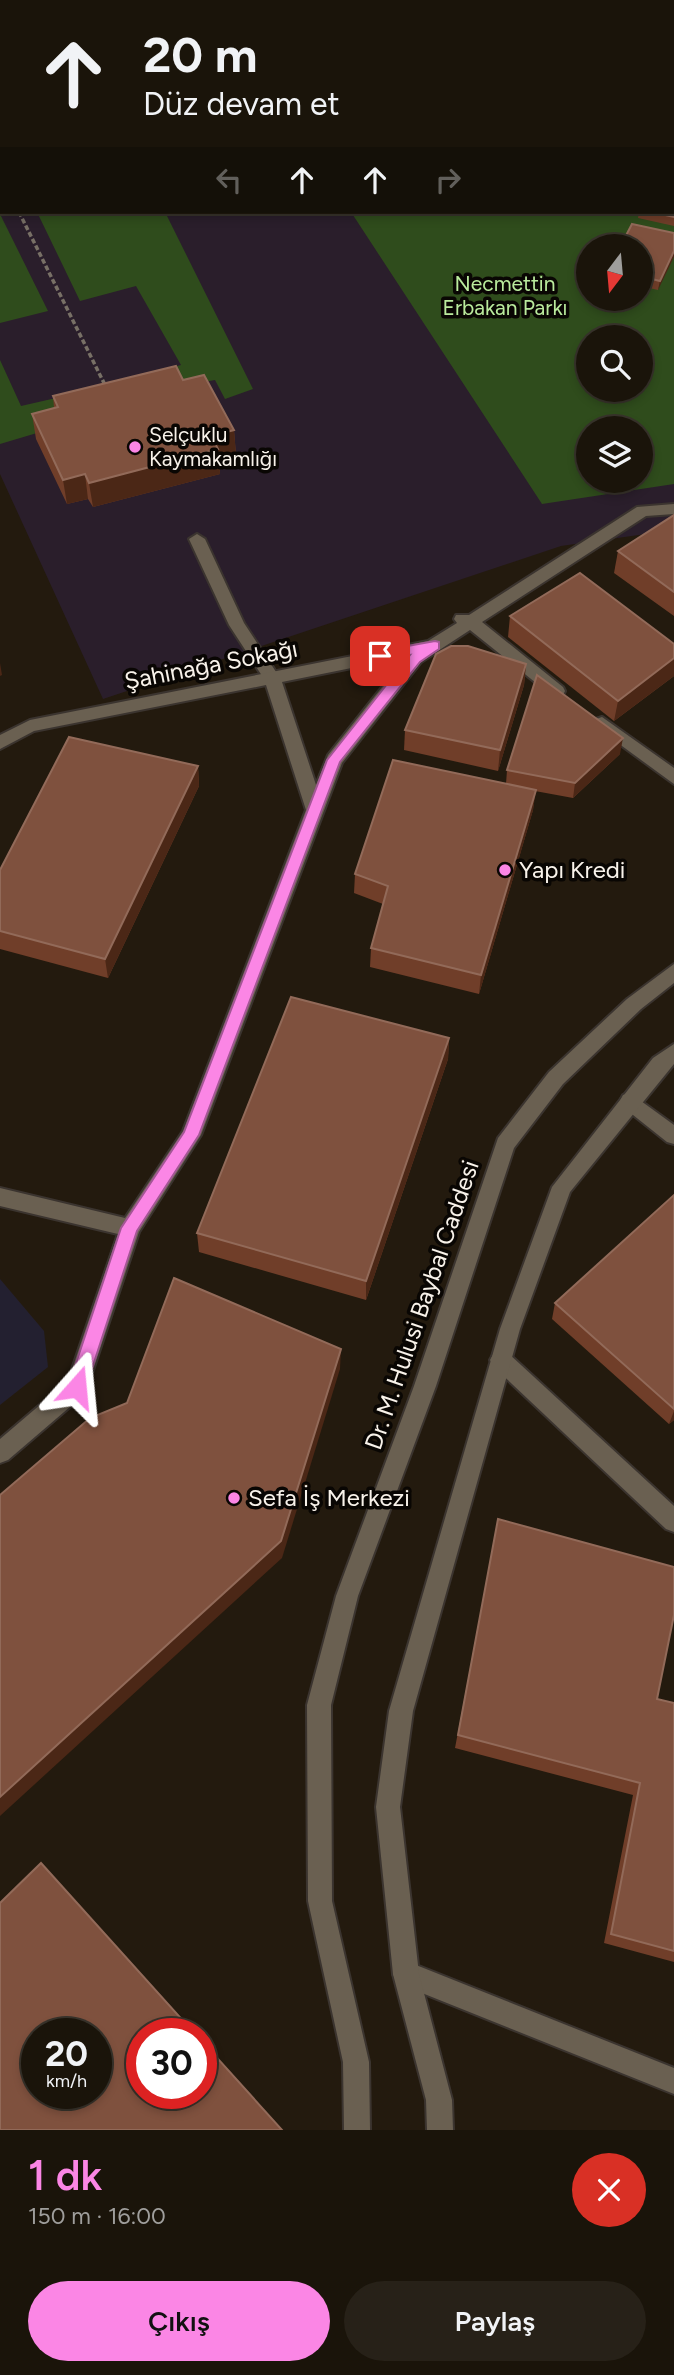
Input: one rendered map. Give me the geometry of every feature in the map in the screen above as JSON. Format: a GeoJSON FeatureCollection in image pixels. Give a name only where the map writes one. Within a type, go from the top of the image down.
{"type":"FeatureCollection","features":[{"type":"Feature","properties":{"kind":"street"},"geometry":{"type":"LineString","coordinates":[[0,1453],[77,1387],[130,1228],[191,1135],[334,760],[415,658],[435,646],[466,620],[643,512],[674,509]]}},
{"type":"Feature","properties":{"kind":"street"},"geometry":{"type":"LineString","coordinates":[[197,539],[237,625],[272,678],[315,810]]}},
{"type":"Feature","properties":{"kind":"street"},"geometry":{"type":"LineString","coordinates":[[466,620],[568,699]]}},
{"type":"Feature","properties":{"kind":"street","name":"Şahinağa Sokağı"},"geometry":{"type":"LineString","coordinates":[[0,743],[30,726],[435,646]]}},
{"type":"Feature","properties":{"kind":"street"},"geometry":{"type":"LineString","coordinates":[[590,715],[674,777]]}},
{"type":"Feature","properties":{"kind":"street","name":"Dr. M. Hulusi Baybal Caddesi"},"geometry":{"type":"LineString","coordinates":[[357,2130],[356,2062],[320,1901],[318,1705],[347,1596],[425,1386],[505,1144],[556,1079],[634,1004],[674,972]]}},
{"type":"Feature","properties":{"kind":"street"},"geometry":{"type":"LineString","coordinates":[[440,2130],[439,2100],[406,1974],[388,1807],[401,1711],[501,1360],[562,1187],[660,1064],[674,1052]]}},
{"type":"Feature","properties":{"kind":"street"},"geometry":{"type":"LineString","coordinates":[[630,1101],[674,1136]]}},
{"type":"Feature","properties":{"kind":"street"},"geometry":{"type":"LineString","coordinates":[[0,1197],[130,1228]]}},
{"type":"Feature","properties":{"kind":"street"},"geometry":{"type":"LineString","coordinates":[[501,1360],[674,1521]]}},
{"type":"Feature","properties":{"kind":"street"},"geometry":{"type":"LineString","coordinates":[[406,1974],[674,2081]]}},
{"type":"Feature","properties":{"kind":"path"},"geometry":{"type":"LineString","coordinates":[[20,214],[111,397]]}},
{"type":"Feature","properties":{"kind":"shaded area"},"geometry":{"type":"Polygon","coordinates":[[[0,214],[674,214],[674,530],[561,546],[103,699],[0,474],[0,214]]]}},
{"type":"Feature","properties":{"kind":"shaded area"},"geometry":{"type":"Polygon","coordinates":[[[0,1279],[44,1331],[48,1367],[0,1405],[0,1279]]]}},
{"type":"Feature","properties":{"kind":"green space"},"geometry":{"type":"Polygon","coordinates":[[[0,214],[48,311],[0,323],[0,214]]]}},
{"type":"Feature","properties":{"kind":"green space"},"geometry":{"type":"Polygon","coordinates":[[[38,214],[166,214],[253,389],[225,399],[215,380],[127,396],[117,382],[181,365],[136,286],[80,301],[38,214]]]}},
{"type":"Feature","properties":{"kind":"green space","name":"Necmettin Erbakan Parkı"},"geometry":{"type":"Polygon","coordinates":[[[352,214],[674,214],[674,484],[653,487],[653,416],[576,416],[576,493],[615,493],[542,504],[352,214]]]}},
{"type":"Feature","properties":{"kind":"green space"},"geometry":{"type":"Polygon","coordinates":[[[0,360],[21,406],[91,390],[47,430],[0,444],[0,360]]]}},
{"type":"Feature","properties":{"kind":"building"},"geometry":{"type":"Polygon","coordinates":[[[632,224],[674,233],[674,251],[660,281],[653,279],[653,234],[627,234],[632,224]]]}},
{"type":"Feature","properties":{"kind":"building","name":"Selçuklu Kaymakamlığı"},"geometry":{"type":"Polygon","coordinates":[[[176,366],[183,380],[204,375],[234,430],[211,436],[218,449],[89,483],[85,474],[63,480],[32,414],[58,407],[53,396],[176,366]]]}},
{"type":"Feature","properties":{"kind":"building"},"geometry":{"type":"Polygon","coordinates":[[[674,515],[674,592],[618,551],[674,515]]]}},
{"type":"Feature","properties":{"kind":"building"},"geometry":{"type":"Polygon","coordinates":[[[580,573],[674,644],[674,658],[618,701],[510,616],[580,573]]]}},
{"type":"Feature","properties":{"kind":"building"},"geometry":{"type":"Polygon","coordinates":[[[451,646],[468,646],[526,664],[500,750],[405,730],[436,654],[451,646]]]}},
{"type":"Feature","properties":{"kind":"building"},"geometry":{"type":"Polygon","coordinates":[[[537,675],[623,738],[575,783],[507,770],[537,675]]]}},
{"type":"Feature","properties":{"kind":"building"},"geometry":{"type":"Polygon","coordinates":[[[69,737],[198,766],[105,959],[0,931],[0,870],[69,737]]]}},
{"type":"Feature","properties":{"kind":"building"},"geometry":{"type":"Polygon","coordinates":[[[393,760],[536,790],[481,975],[371,948],[388,886],[355,874],[393,760]]]}},
{"type":"Feature","properties":{"kind":"building"},"geometry":{"type":"Polygon","coordinates":[[[291,997],[449,1038],[366,1281],[197,1233],[291,997]]]}},
{"type":"Feature","properties":{"kind":"building"},"geometry":{"type":"Polygon","coordinates":[[[674,1195],[674,1409],[555,1303],[674,1195]]]}},
{"type":"Feature","properties":{"kind":"building"},"geometry":{"type":"Polygon","coordinates":[[[174,1278],[341,1349],[281,1541],[0,1797],[0,1495],[90,1418],[127,1403],[174,1278]]]}},
{"type":"Feature","properties":{"kind":"building"},"geometry":{"type":"Polygon","coordinates":[[[498,1519],[674,1567],[674,1615],[657,1699],[674,1703],[674,1951],[611,1934],[640,1783],[458,1735],[498,1519]]]}},
{"type":"Feature","properties":{"kind":"building"},"geometry":{"type":"Polygon","coordinates":[[[41,1863],[181,2018],[126,2018],[126,2109],[217,2109],[217,2058],[282,2130],[0,2130],[0,1903],[41,1863]]]}},
{"type":"Feature","properties":{"kind":"place","name":"Selçuklu Kaymakamlığı"},"geometry":{"type":"Point","coordinates":[135,447]}},
{"type":"Feature","properties":{"kind":"place","name":"Yapı Kredi"},"geometry":{"type":"Point","coordinates":[505,870]}},
{"type":"Feature","properties":{"kind":"place","name":"Sefa İş Merkezi"},"geometry":{"type":"Point","coordinates":[234,1498]}},
{"type":"Feature","properties":{"kind":"route"},"geometry":{"type":"LineString","coordinates":[[77,1387],[130,1228],[191,1135],[334,760],[415,658],[435,646],[380,656]]}}]}
